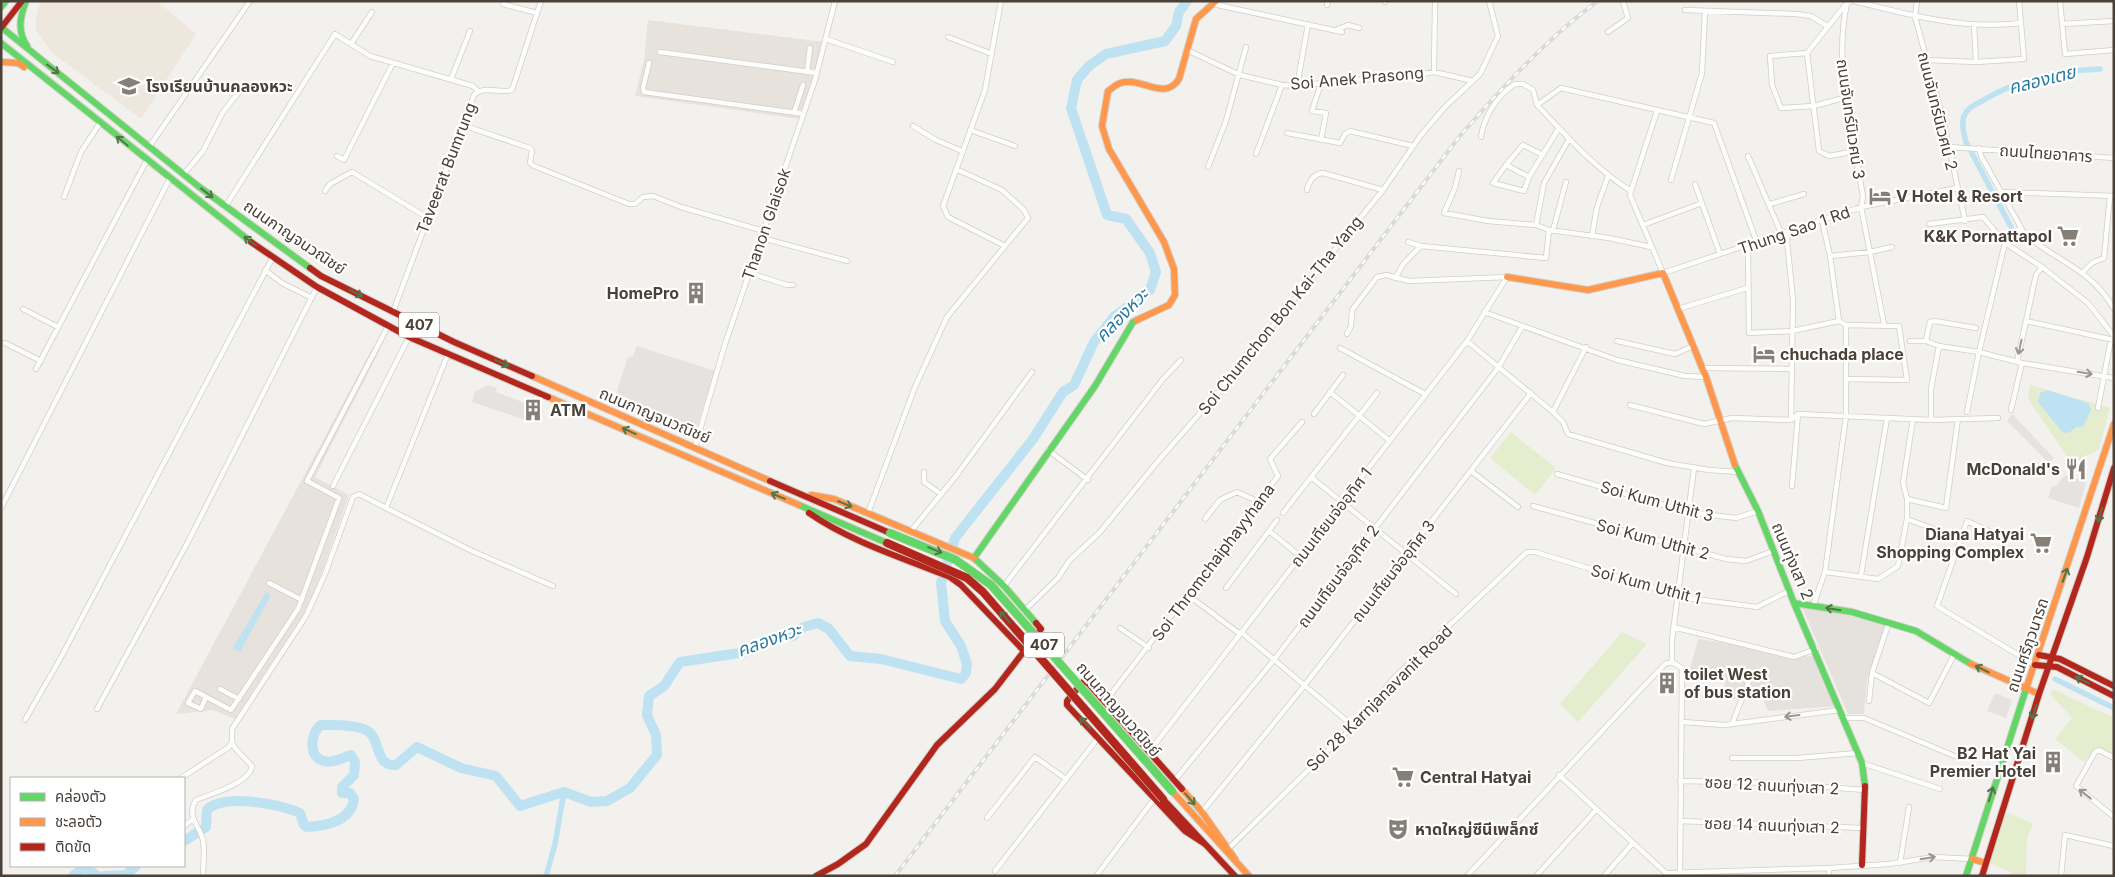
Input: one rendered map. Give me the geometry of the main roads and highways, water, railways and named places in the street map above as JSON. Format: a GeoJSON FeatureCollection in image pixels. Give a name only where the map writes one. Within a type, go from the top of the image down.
{"type":"FeatureCollection","features":[{"type":"Feature","properties":{"kind":"main road"},"geometry":{"type":"LineString","coordinates":[[1,7],[6,1]]}},
{"type":"Feature","properties":{"kind":"main road"},"geometry":{"type":"LineString","coordinates":[[1,27],[22,1]]}},
{"type":"Feature","properties":{"kind":"main road"},"geometry":{"type":"LineString","coordinates":[[26,1],[22,12],[20,30],[22,39],[34,56]]}},
{"type":"Feature","properties":{"kind":"main road"},"geometry":{"type":"LineString","coordinates":[[974,558],[1048,450],[1095,386],[1133,322],[1169,305],[1175,295],[1174,268],[1164,242],[1109,149],[1102,126],[1108,91],[1119,83],[1140,84],[1167,90],[1174,87],[1179,79],[1196,20],[1214,2]]}},
{"type":"Feature","properties":{"kind":"main road","name":"ถนนกาญจนวณิชย์"},"geometry":{"type":"LineString","coordinates":[[1,27],[34,56],[107,110],[149,147],[225,207],[322,276],[454,342],[890,533],[955,558],[980,575],[1249,876]]}},
{"type":"Feature","properties":{"kind":"main road","name":"ถนนกาญจนวณิชย์"},"geometry":{"type":"LineString","coordinates":[[1,42],[49,83],[288,269],[388,326],[448,354],[967,578],[983,592],[1164,799],[1235,876]]}},
{"type":"Feature","properties":{"kind":"main road"},"geometry":{"type":"LineString","coordinates":[[1,62],[18,63],[49,83]]}},
{"type":"Feature","properties":{"kind":"main road"},"geometry":{"type":"LineString","coordinates":[[288,269],[296,258]]}},
{"type":"Feature","properties":{"kind":"main road","name":"ถนนทุ่งเสา 2"},"geometry":{"type":"LineString","coordinates":[[1507,277],[1588,290],[1663,273],[1706,377],[1739,472],[1758,511],[1772,551],[1794,603],[1802,615],[1862,763],[1865,790],[1862,865]]}},
{"type":"Feature","properties":{"kind":"main road","name":"ถนนศรีภูวนารถ"},"geometry":{"type":"LineString","coordinates":[[1966,876],[2114,424]]}},
{"type":"Feature","properties":{"kind":"main road","name":"ถนนศรีภูวนารถ"},"geometry":{"type":"LineString","coordinates":[[1982,876],[2049,665],[2087,556],[2113,473]]}},
{"type":"Feature","properties":{"kind":"main road"},"geometry":{"type":"LineString","coordinates":[[798,492],[834,499],[974,558],[1004,586],[1024,611],[1042,629],[1023,650],[995,689],[937,745],[866,844],[819,875]]}},
{"type":"Feature","properties":{"kind":"main road"},"geometry":{"type":"LineString","coordinates":[[794,502],[822,522],[950,577],[961,585],[1023,650]]}},
{"type":"Feature","properties":{"kind":"main road"},"geometry":{"type":"LineString","coordinates":[[1794,603],[1852,612],[1916,631],[1954,655],[2040,694]]}},
{"type":"Feature","properties":{"kind":"main road"},"geometry":{"type":"LineString","coordinates":[[2038,655],[2052,657],[2114,686]]}},
{"type":"Feature","properties":{"kind":"main road"},"geometry":{"type":"LineString","coordinates":[[2035,665],[2049,665],[2114,696]]}},
{"type":"Feature","properties":{"kind":"main road"},"geometry":{"type":"LineString","coordinates":[[1206,844],[1185,831],[1154,799],[1099,736],[1066,703],[1084,682],[1105,702],[1202,812],[1235,859]]}},
{"type":"Feature","properties":{"kind":"main road"},"geometry":{"type":"LineString","coordinates":[[1972,859],[1986,863]]}},
{"type":"Feature","properties":{"kind":"water"},"geometry":{"type":"Polygon","coordinates":[[[2047,390],[2088,403],[2091,409],[2083,427],[2076,427],[2070,432],[2063,433],[2038,402],[2040,393],[2047,390]]]}},
{"type":"Feature","properties":{"kind":"water"},"geometry":{"type":"Polygon","coordinates":[[[266,592],[271,595],[240,652],[233,648],[266,592]]]}},
{"type":"Feature","properties":{"kind":"waterway","name":"คลองหวะ"},"geometry":{"type":"LineString","coordinates":[[185,840],[206,827],[207,810],[215,805],[226,802],[239,801],[279,806],[300,813],[304,825],[307,827],[329,824],[348,813],[354,799],[350,793],[342,793],[342,787],[354,775],[355,762],[351,755],[327,762],[315,755],[312,745],[313,739],[321,725],[351,726],[368,731],[375,740],[381,757],[389,764],[396,765],[417,747],[461,768],[496,776],[520,806],[564,792],[591,802],[607,801],[630,788],[657,755],[656,735],[647,715],[649,696],[664,686],[680,662],[746,652],[769,639],[793,636],[803,627],[818,623],[829,629],[850,656],[881,659],[961,679],[966,673],[967,664],[961,646],[945,621],[941,583],[955,538],[1033,439],[1063,392],[1074,385],[1094,342],[1115,316],[1150,290],[1156,272],[1150,253],[1126,219],[1107,215],[1071,108],[1077,80],[1089,66],[1106,54],[1165,41],[1176,26],[1179,12],[1187,1]]}},
{"type":"Feature","properties":{"kind":"waterway","name":"คลองเตย"},"geometry":{"type":"LineString","coordinates":[[2011,227],[1966,142],[1963,126],[1965,113],[1996,93],[2024,82],[2054,74],[2100,69]]}},
{"type":"Feature","properties":{"kind":"waterway"},"geometry":{"type":"LineString","coordinates":[[2055,679],[2114,708]]}},
{"type":"Feature","properties":{"kind":"waterway"},"geometry":{"type":"LineString","coordinates":[[546,876],[555,844],[564,792]]}},
{"type":"Feature","properties":{"kind":"waterway","name":"คลองหวะ"},"geometry":{"type":"LineString","coordinates":[[73,876],[85,867],[98,876]]}},
{"type":"Feature","properties":{"kind":"waterway","name":"คลองหวะ"},"geometry":{"type":"LineString","coordinates":[[104,876],[126,875],[135,867]]}},
{"type":"Feature","properties":{"kind":"railway"},"geometry":{"type":"LineString","coordinates":[[895,876],[1459,137],[1542,48],[1598,1]]}},
{"type":"Feature","properties":{"kind":"place","name":"โรงเรียนบ้านคลองหวะ"},"geometry":{"type":"Point","coordinates":[129,86]}},
{"type":"Feature","properties":{"kind":"place","name":"V Hotel & Resort"},"geometry":{"type":"Point","coordinates":[1880,196]}},
{"type":"Feature","properties":{"kind":"place","name":"K&K Pornattapol"},"geometry":{"type":"Point","coordinates":[2068,236]}},
{"type":"Feature","properties":{"kind":"place","name":"HomePro"},"geometry":{"type":"Point","coordinates":[696,293]}},
{"type":"Feature","properties":{"kind":"place","name":"chuchada place"},"geometry":{"type":"Point","coordinates":[1764,354]}},
{"type":"Feature","properties":{"kind":"place","name":"ATM"},"geometry":{"type":"Point","coordinates":[533,410]}},
{"type":"Feature","properties":{"kind":"place","name":"McDonald's"},"geometry":{"type":"Point","coordinates":[2076,469]}},
{"type":"Feature","properties":{"kind":"place","name":"Diana Hatyai Shopping Complex"},"geometry":{"type":"Point","coordinates":[2041,543]}},
{"type":"Feature","properties":{"kind":"place","name":"toilet West of bus station"},"geometry":{"type":"Point","coordinates":[1667,683]}},
{"type":"Feature","properties":{"kind":"place","name":"B2 Hat Yai Premier Hotel"},"geometry":{"type":"Point","coordinates":[2053,762]}},
{"type":"Feature","properties":{"kind":"place","name":"Central Hatyai"},"geometry":{"type":"Point","coordinates":[1403,777]}},
{"type":"Feature","properties":{"kind":"place","name":"หาดใหญ่ซีนีเพล็กซ์"},"geometry":{"type":"Point","coordinates":[1398,829]}}]}
